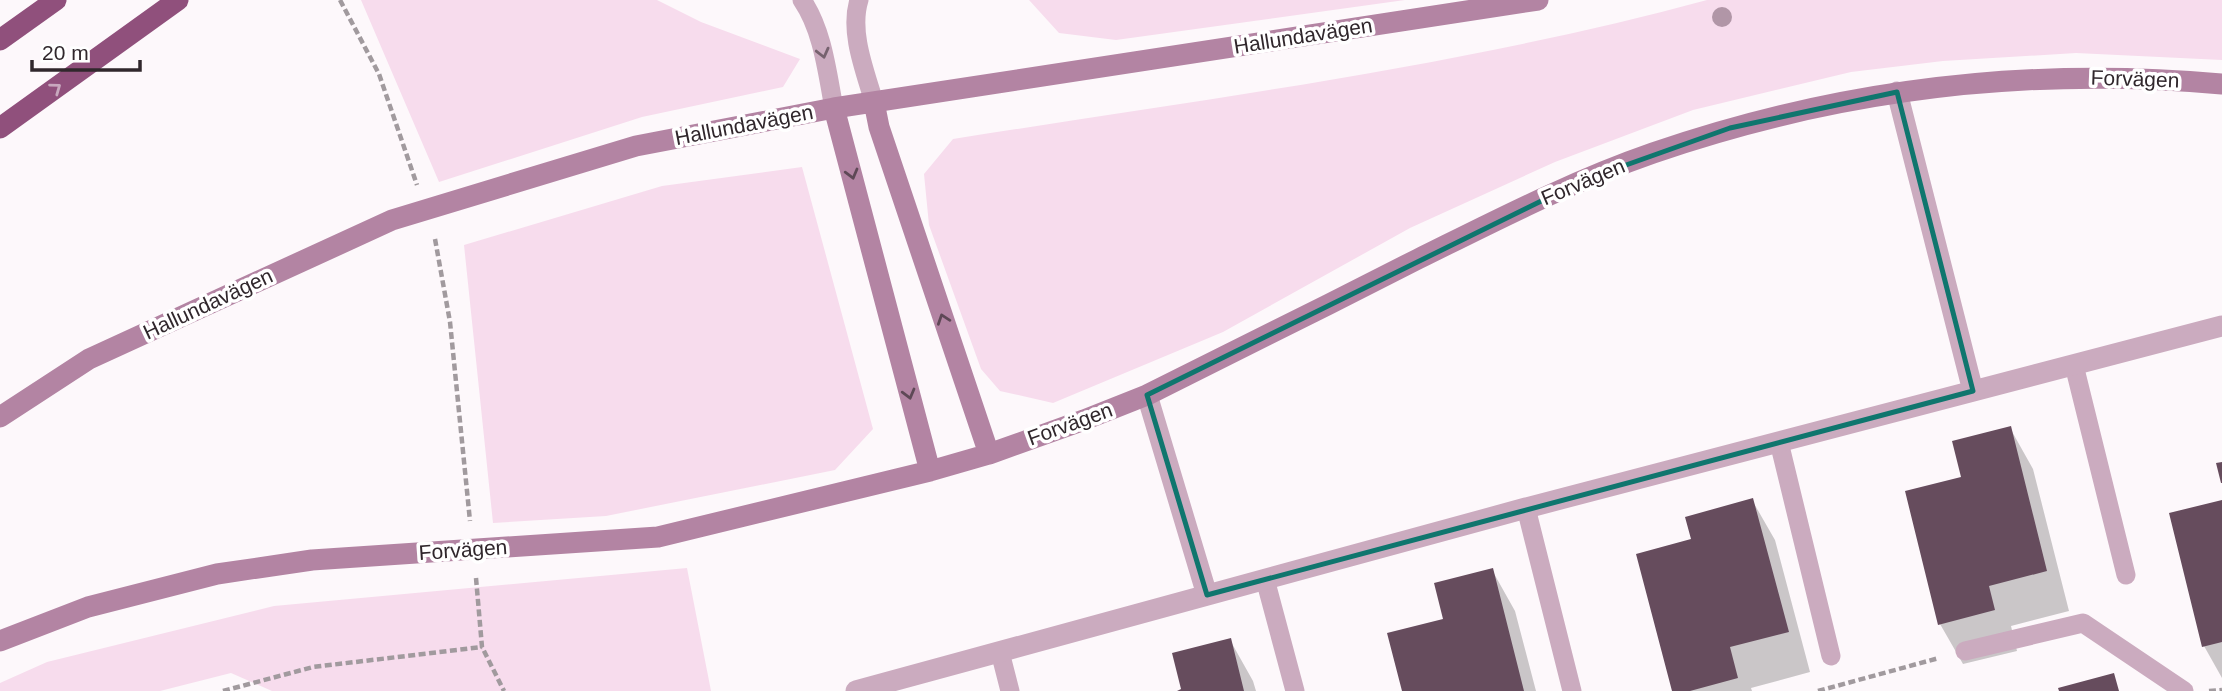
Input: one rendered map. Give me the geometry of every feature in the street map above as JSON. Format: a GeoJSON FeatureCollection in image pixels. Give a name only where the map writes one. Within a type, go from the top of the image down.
{"type":"FeatureCollection","features":[{"type":"Feature","properties":{"kind":"highway"},"geometry":{"type":"LineString","coordinates":[[0,40],[56,0]]}},
{"type":"Feature","properties":{"kind":"highway"},"geometry":{"type":"LineString","coordinates":[[0,128],[178,0]]}},
{"type":"Feature","properties":{"kind":"street","name":"Hallundavägen"},"geometry":{"type":"LineString","coordinates":[[0,417],[89,359],[392,220],[636,146],[834,108],[1538,0]]}},
{"type":"Feature","properties":{"kind":"street","name":"Forvägen"},"geometry":{"type":"LineString","coordinates":[[0,641],[88,607],[217,574],[312,560],[658,537],[930,471],[989,454],[1147,395],[1506,215],[1595,176],[1650,154],[1730,128],[1805,109],[1897,92],[1974,83],[2072,77],[2169,79],[2222,84]]}},
{"type":"Feature","properties":{"kind":"street"},"geometry":{"type":"LineString","coordinates":[[1897,92],[1973,391]]}},
{"type":"Feature","properties":{"kind":"street"},"geometry":{"type":"LineString","coordinates":[[874,102],[878,127],[989,454]]}},
{"type":"Feature","properties":{"kind":"street"},"geometry":{"type":"LineString","coordinates":[[834,108],[930,471]]}},
{"type":"Feature","properties":{"kind":"street"},"geometry":{"type":"LineString","coordinates":[[856,691],[1526,508],[2222,326]]}},
{"type":"Feature","properties":{"kind":"street"},"geometry":{"type":"LineString","coordinates":[[1147,395],[1207,595]]}},
{"type":"Feature","properties":{"kind":"lane"},"geometry":{"type":"LineString","coordinates":[[802,0],[812,14],[824,54],[834,108]]}},
{"type":"Feature","properties":{"kind":"lane"},"geometry":{"type":"LineString","coordinates":[[859,0],[855,12],[859,49],[874,102]]}},
{"type":"Feature","properties":{"kind":"lane"},"geometry":{"type":"LineString","coordinates":[[2074,365],[2126,575]]}},
{"type":"Feature","properties":{"kind":"lane"},"geometry":{"type":"LineString","coordinates":[[1779,442],[1831,656]]}},
{"type":"Feature","properties":{"kind":"lane"},"geometry":{"type":"LineString","coordinates":[[1526,508],[1572,691]]}},
{"type":"Feature","properties":{"kind":"lane"},"geometry":{"type":"LineString","coordinates":[[1265,579],[1294,691]]}},
{"type":"Feature","properties":{"kind":"lane"},"geometry":{"type":"LineString","coordinates":[[1965,651],[2083,624],[2184,691]]}},
{"type":"Feature","properties":{"kind":"lane"},"geometry":{"type":"LineString","coordinates":[[1000,652],[1010,691]]}},
{"type":"Feature","properties":{"kind":"path"},"geometry":{"type":"LineString","coordinates":[[340,0],[379,74],[418,189]]}},
{"type":"Feature","properties":{"kind":"path"},"geometry":{"type":"LineString","coordinates":[[435,239],[450,323],[471,525]]}},
{"type":"Feature","properties":{"kind":"path"},"geometry":{"type":"LineString","coordinates":[[476,576],[482,648],[505,691]]}},
{"type":"Feature","properties":{"kind":"path"},"geometry":{"type":"LineString","coordinates":[[223,691],[313,667],[482,648]]}},
{"type":"Feature","properties":{"kind":"path"},"geometry":{"type":"LineString","coordinates":[[1818,691],[1965,651]]}},
{"type":"Feature","properties":{"kind":"highlighted area"},"geometry":{"type":"Polygon","coordinates":[[[1897,92],[1973,391],[1207,595],[1147,395],[1584,180],[1730,128],[1897,92]]]}},
{"type":"Feature","properties":{"kind":"shaded area"},"geometry":{"type":"Polygon","coordinates":[[[361,0],[657,0],[701,22],[800,59],[783,87],[642,117],[439,182],[361,0]]]}},
{"type":"Feature","properties":{"kind":"shaded area"},"geometry":{"type":"Polygon","coordinates":[[[1029,0],[1405,0],[1116,40],[1059,33],[1029,0]]]}},
{"type":"Feature","properties":{"kind":"shaded area"},"geometry":{"type":"Polygon","coordinates":[[[1707,0],[2222,0],[2222,60],[2076,53],[1943,61],[1851,72],[1693,110],[1555,162],[1410,228],[1223,332],[1053,403],[1000,391],[981,369],[929,225],[924,174],[953,139],[1426,63],[1614,24],[1707,0]]]}},
{"type":"Feature","properties":{"kind":"shaded area"},"geometry":{"type":"Polygon","coordinates":[[[802,167],[873,429],[835,470],[606,516],[493,523],[464,245],[662,186],[802,167]]]}},
{"type":"Feature","properties":{"kind":"shaded area"},"geometry":{"type":"Polygon","coordinates":[[[687,568],[711,691],[272,691],[231,673],[160,691],[0,691],[0,683],[47,662],[274,606],[687,568]]]}},
{"type":"Feature","properties":{"kind":"building"},"geometry":{"type":"Polygon","coordinates":[[[2011,426],[2047,571],[1989,586],[1995,610],[1938,625],[1905,491],[1961,477],[1952,441],[2011,426]]]}},
{"type":"Feature","properties":{"kind":"building"},"geometry":{"type":"Polygon","coordinates":[[[2222,462],[2222,483],[2221,483],[2216,463],[2222,462]]]}},
{"type":"Feature","properties":{"kind":"building"},"geometry":{"type":"Polygon","coordinates":[[[1753,498],[1789,632],[1730,647],[1738,678],[1690,691],[1672,691],[1636,554],[1691,539],[1685,517],[1753,498]]]}},
{"type":"Feature","properties":{"kind":"building"},"geometry":{"type":"Polygon","coordinates":[[[2222,500],[2222,642],[2202,647],[2169,513],[2222,500]]]}},
{"type":"Feature","properties":{"kind":"building"},"geometry":{"type":"Polygon","coordinates":[[[1493,568],[1524,691],[1402,691],[1387,633],[1443,619],[1434,583],[1493,568]]]}},
{"type":"Feature","properties":{"kind":"building"},"geometry":{"type":"Polygon","coordinates":[[[1231,638],[1244,691],[1177,691],[1181,689],[1172,653],[1231,638]]]}},
{"type":"Feature","properties":{"kind":"building"},"geometry":{"type":"Polygon","coordinates":[[[2114,673],[2119,691],[2059,691],[2058,688],[2114,673]]]}}]}
